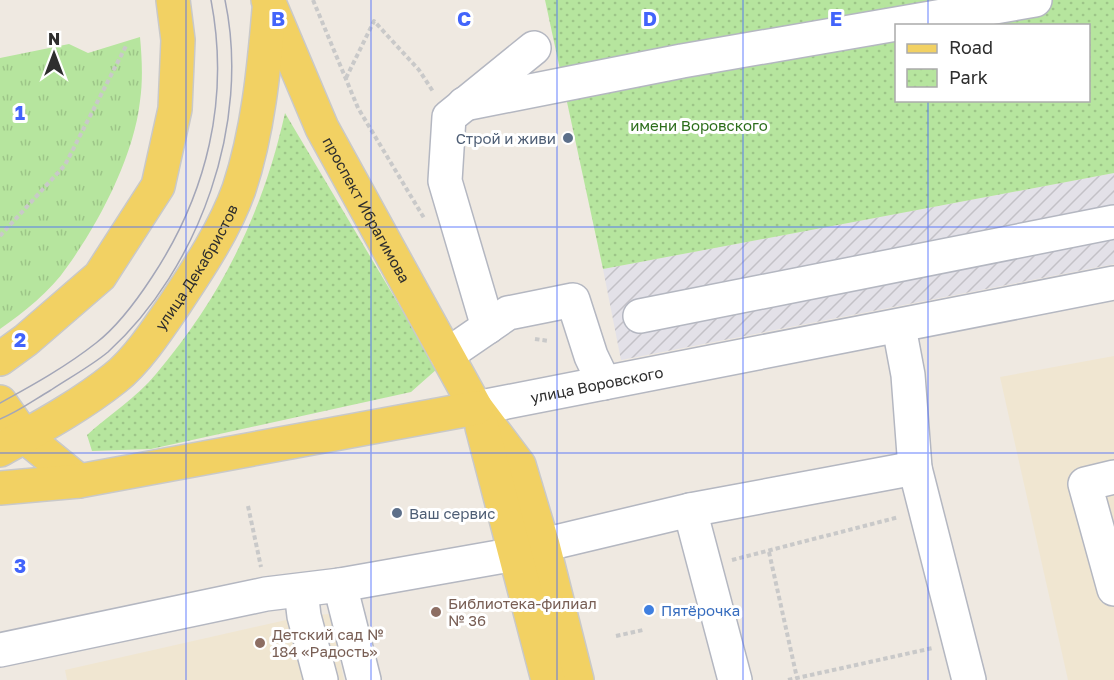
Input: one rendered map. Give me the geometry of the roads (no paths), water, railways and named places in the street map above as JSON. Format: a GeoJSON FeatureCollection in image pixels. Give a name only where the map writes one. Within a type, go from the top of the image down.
{"type":"FeatureCollection","features":[{"type":"Feature","properties":{"kind":"main road"},"geometry":{"type":"LineString","coordinates":[[0,359],[26,340],[100,276],[158,186],[176,109],[178,40],[173,0]]}},
{"type":"Feature","properties":{"kind":"main road","name":"проспект Ибрагимова"},"geometry":{"type":"LineString","coordinates":[[269,2],[322,128],[476,408],[577,680]]}},
{"type":"Feature","properties":{"kind":"main road","name":"улица Декабристов"},"geometry":{"type":"LineString","coordinates":[[12,443],[66,412],[117,376],[162,323],[204,260],[238,190],[253,132],[266,52],[269,2]]}},
{"type":"Feature","properties":{"kind":"main road"},"geometry":{"type":"LineString","coordinates":[[0,402],[12,443],[79,481]]}},
{"type":"Feature","properties":{"kind":"main road","name":"улица Воровского"},"geometry":{"type":"LineString","coordinates":[[0,488],[79,481],[476,408]]}},
{"type":"Feature","properties":{"kind":"main road","name":"проспект Ибрагимова"},"geometry":{"type":"LineString","coordinates":[[530,549],[548,680]]}},
{"type":"Feature","properties":{"kind":"street"},"geometry":{"type":"LineString","coordinates":[[896,24],[1035,0]]}},
{"type":"Feature","properties":{"kind":"street"},"geometry":{"type":"LineString","coordinates":[[457,111],[682,61],[895,24]]}},
{"type":"Feature","properties":{"kind":"street"},"geometry":{"type":"LineString","coordinates":[[488,327],[445,181],[457,111],[534,48]]}},
{"type":"Feature","properties":{"kind":"street"},"geometry":{"type":"LineString","coordinates":[[640,316],[1114,222]]}},
{"type":"Feature","properties":{"kind":"street","name":"улица Воровского"},"geometry":{"type":"LineString","coordinates":[[476,408],[899,327],[1114,283]]}},
{"type":"Feature","properties":{"kind":"street"},"geometry":{"type":"LineString","coordinates":[[447,355],[508,313],[573,300],[591,356],[604,383]]}},
{"type":"Feature","properties":{"kind":"street"},"geometry":{"type":"LineString","coordinates":[[899,327],[908,375],[915,468],[969,680]]}},
{"type":"Feature","properties":{"kind":"street"},"geometry":{"type":"LineString","coordinates":[[0,650],[266,594],[340,585],[530,549],[690,510],[915,468]]}},
{"type":"Feature","properties":{"kind":"street"},"geometry":{"type":"LineString","coordinates":[[1114,477],[1085,484],[1114,589]]}},
{"type":"Feature","properties":{"kind":"street"},"geometry":{"type":"LineString","coordinates":[[690,510],[735,680]]}},
{"type":"Feature","properties":{"kind":"street"},"geometry":{"type":"LineString","coordinates":[[340,585],[364,680]]}},
{"type":"Feature","properties":{"kind":"street"},"geometry":{"type":"LineString","coordinates":[[301,591],[304,616],[321,680]]}},
{"type":"Feature","properties":{"kind":"tram line"},"geometry":{"type":"LineString","coordinates":[[0,403],[62,367],[104,336],[133,304],[171,245],[200,179],[215,109],[218,73],[211,0]]}},
{"type":"Feature","properties":{"kind":"tram line"},"geometry":{"type":"LineString","coordinates":[[0,419],[26,406],[108,352],[141,318],[169,279],[192,236],[211,191],[224,143],[231,95],[231,47],[225,0]]}},
{"type":"Feature","properties":{"kind":"place","name":"Строй и живи"},"geometry":{"type":"Point","coordinates":[568,138]}},
{"type":"Feature","properties":{"kind":"place","name":"Ваш сервис"},"geometry":{"type":"Point","coordinates":[397,513]}},
{"type":"Feature","properties":{"kind":"place","name":"Пятёрочка"},"geometry":{"type":"Point","coordinates":[649,610]}},
{"type":"Feature","properties":{"kind":"place","name":"Библиотека-филиал № 36"},"geometry":{"type":"Point","coordinates":[436,612]}},
{"type":"Feature","properties":{"kind":"place","name":"Детский сад № 184 «Радость»"},"geometry":{"type":"Point","coordinates":[260,643]}},
{"type":"Feature","properties":{"kind":"park label","name":"имени Воровского"},"geometry":{"type":"Point","coordinates":[699,125]}}]}
